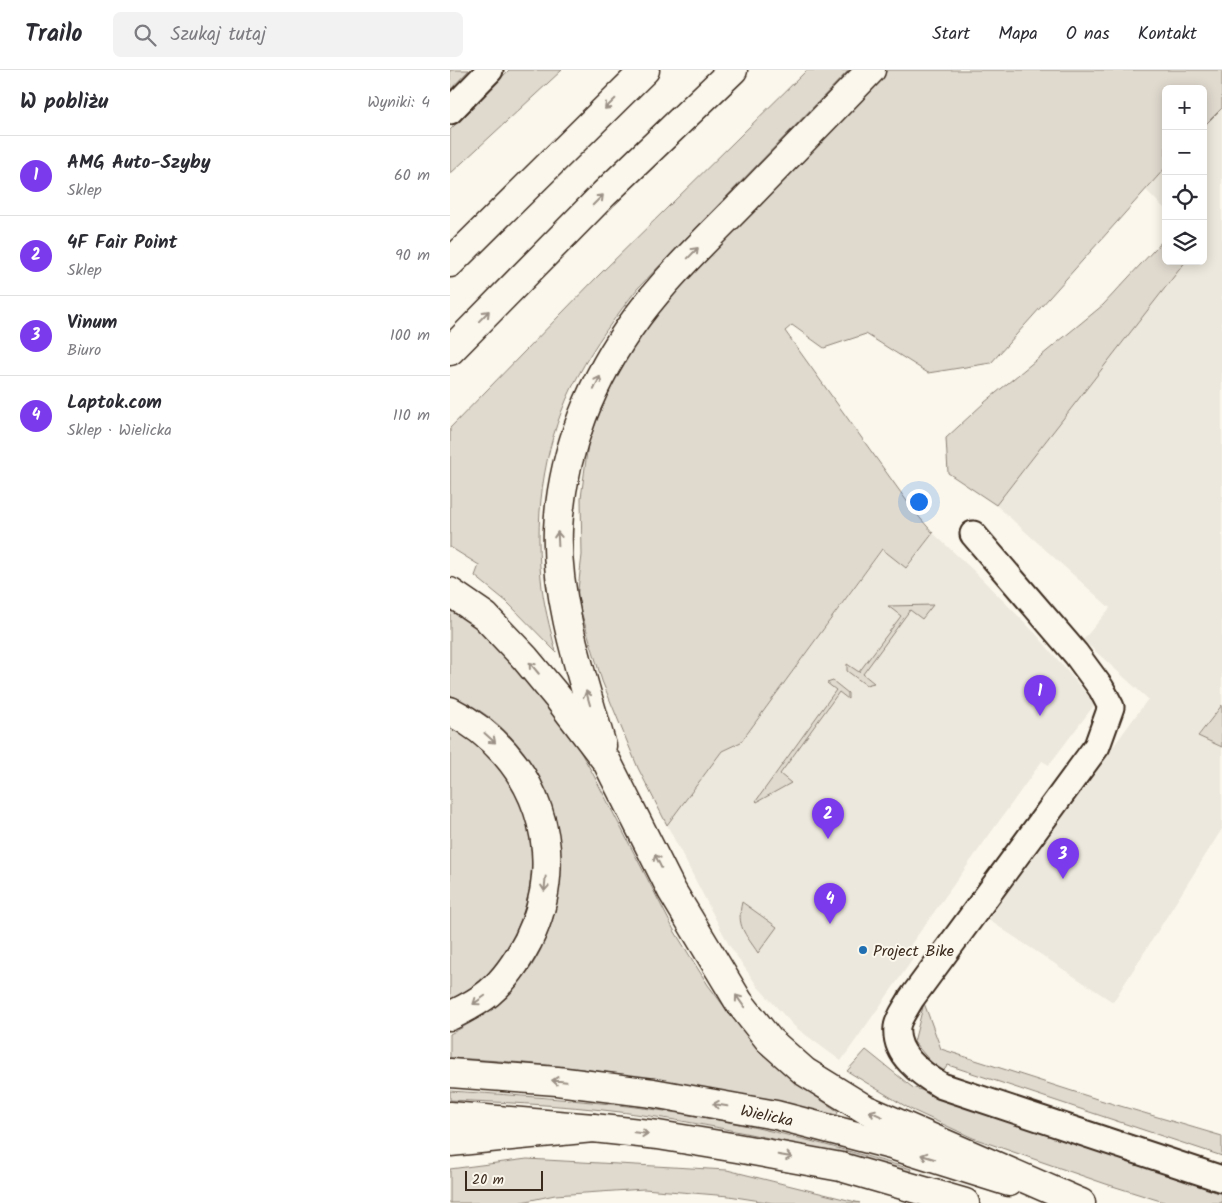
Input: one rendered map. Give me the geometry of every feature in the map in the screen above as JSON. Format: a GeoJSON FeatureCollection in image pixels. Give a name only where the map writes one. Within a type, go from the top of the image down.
{"type":"FeatureCollection","features":[{"type":"Feature","properties":{"kind":"main road"},"geometry":{"type":"LineString","coordinates":[[450,263],[645,70]]}},
{"type":"Feature","properties":{"kind":"main road"},"geometry":{"type":"LineString","coordinates":[[450,351],[604,194],[732,70]]}},
{"type":"Feature","properties":{"kind":"main road"},"geometry":{"type":"LineString","coordinates":[[871,70],[678,269],[638,316],[603,370],[585,409],[571,447],[562,488],[558,530],[560,571],[567,616],[607,762],[672,891],[739,1002],[769,1040],[805,1072],[865,1109],[1081,1203]]}},
{"type":"Feature","properties":{"kind":"main road"},"geometry":{"type":"LineString","coordinates":[[450,237],[565,148]]}},
{"type":"Feature","properties":{"kind":"main road"},"geometry":{"type":"LineString","coordinates":[[453,594],[485,616],[525,658],[607,762]]}},
{"type":"Feature","properties":{"kind":"main road"},"geometry":{"type":"LineString","coordinates":[[450,711],[468,720],[489,737],[506,754],[523,776],[537,806],[544,835],[546,866],[544,898],[534,929],[521,954],[504,978],[489,993],[469,1007],[450,1016]]}},
{"type":"Feature","properties":{"kind":"main road","name":"Wielicka"},"geometry":{"type":"LineString","coordinates":[[450,1073],[557,1081],[776,1115],[891,1145],[1075,1203]]}},
{"type":"Feature","properties":{"kind":"main road"},"geometry":{"type":"LineString","coordinates":[[450,1116],[592,1128],[698,1142],[841,1167],[965,1203]]}},
{"type":"Feature","properties":{"kind":"main road"},"geometry":{"type":"LineString","coordinates":[[450,1142],[592,1128]]}},
{"type":"Feature","properties":{"kind":"street"},"geometry":{"type":"LineString","coordinates":[[450,111],[490,70]]}},
{"type":"Feature","properties":{"kind":"street"},"geometry":{"type":"LineString","coordinates":[[973,534],[1076,654],[1101,688],[1111,707],[1097,746],[911,999],[897,1026],[899,1048],[922,1075],[942,1086],[1222,1179]]}},
{"type":"Feature","properties":{"kind":"shaded area"},"geometry":{"type":"Polygon","coordinates":[[[450,70],[469,70],[450,90],[450,70]]]}},
{"type":"Feature","properties":{"kind":"shaded area"},"geometry":{"type":"Polygon","coordinates":[[[509,70],[562,70],[450,174],[450,130],[509,70]]]}},
{"type":"Feature","properties":{"kind":"shaded area"},"geometry":{"type":"Polygon","coordinates":[[[807,70],[849,70],[638,288],[591,353],[567,399],[557,423],[544,474],[539,526],[542,587],[556,652],[507,602],[475,576],[479,565],[450,547],[450,428],[598,276],[807,70]]]}},
{"type":"Feature","properties":{"kind":"shaded area"},"geometry":{"type":"Polygon","coordinates":[[[888,70],[1222,70],[1222,108],[1207,123],[1207,85],[1162,85],[1162,171],[991,363],[928,373],[866,334],[824,348],[792,325],[785,331],[914,511],[933,533],[906,568],[882,549],[741,742],[722,751],[667,825],[638,768],[602,681],[577,598],[582,555],[581,498],[588,444],[606,396],[634,344],[673,295],[888,70]]]}},
{"type":"Feature","properties":{"kind":"shaded area"},"geometry":{"type":"Polygon","coordinates":[[[1222,108],[1222,705],[1198,735],[1222,747],[1222,829],[1113,1002],[987,919],[1148,699],[1083,640],[1110,608],[996,505],[1182,265],[1207,265],[1207,123],[1222,108]]]}},
{"type":"Feature","properties":{"kind":"shaded area"},"geometry":{"type":"Polygon","coordinates":[[[1162,171],[1162,206],[1145,189],[1162,171]]]}},
{"type":"Feature","properties":{"kind":"shaded area"},"geometry":{"type":"Polygon","coordinates":[[[1162,241],[1162,265],[1183,265],[996,505],[948,473],[946,438],[985,402],[1103,305],[1162,241]]]}},
{"type":"Feature","properties":{"kind":"shaded area"},"geometry":{"type":"Polygon","coordinates":[[[933,533],[974,571],[1037,635],[1095,704],[1049,765],[1042,761],[907,950],[913,959],[841,1061],[795,1027],[758,987],[729,945],[667,825],[722,751],[741,742],[883,549],[907,568],[933,533]]]}},
{"type":"Feature","properties":{"kind":"shaded area"},"geometry":{"type":"Polygon","coordinates":[[[933,605],[922,619],[910,610],[863,674],[874,683],[866,685],[847,671],[847,664],[859,672],[901,616],[888,606],[933,605]]]}},
{"type":"Feature","properties":{"kind":"shaded area"},"geometry":{"type":"Polygon","coordinates":[[[454,608],[486,634],[542,695],[577,746],[675,932],[708,985],[742,1030],[760,1049],[800,1086],[836,1110],[838,1113],[836,1116],[741,1095],[644,1078],[547,1065],[450,1058],[450,1034],[495,1006],[514,988],[531,967],[549,930],[559,891],[560,851],[553,812],[538,775],[516,743],[487,715],[450,695],[450,611],[454,608]]]}},
{"type":"Feature","properties":{"kind":"shaded area"},"geometry":{"type":"Polygon","coordinates":[[[833,681],[848,693],[848,699],[839,692],[780,774],[791,783],[757,802],[836,690],[827,683],[833,681]]]}},
{"type":"Feature","properties":{"kind":"shaded area"},"geometry":{"type":"Polygon","coordinates":[[[1222,705],[1222,747],[1198,736],[1222,705]]]}},
{"type":"Feature","properties":{"kind":"shaded area"},"geometry":{"type":"Polygon","coordinates":[[[450,728],[480,749],[504,774],[520,804],[529,835],[531,869],[526,902],[514,935],[490,971],[474,985],[450,1001],[450,728]]]}},
{"type":"Feature","properties":{"kind":"shaded area"},"geometry":{"type":"Polygon","coordinates":[[[742,902],[777,927],[758,953],[741,924],[740,911],[742,902]]]}},
{"type":"Feature","properties":{"kind":"shaded area"},"geometry":{"type":"Polygon","coordinates":[[[924,1003],[941,1049],[1100,1100],[1222,1136],[1222,1156],[948,1065],[941,1074],[914,1042],[924,1003]]]}},
{"type":"Feature","properties":{"kind":"shaded area"},"geometry":{"type":"Polygon","coordinates":[[[866,1050],[912,1087],[1222,1189],[1222,1203],[1167,1203],[973,1138],[910,1109],[847,1071],[866,1050]]]}},
{"type":"Feature","properties":{"kind":"shaded area"},"geometry":{"type":"Polygon","coordinates":[[[450,1091],[592,1102],[699,1116],[778,1133],[911,1169],[910,1172],[781,1141],[683,1121],[575,1107],[450,1100],[450,1091]]]}},
{"type":"Feature","properties":{"kind":"shaded area"},"geometry":{"type":"Polygon","coordinates":[[[527,1159],[727,1170],[860,1203],[773,1203],[729,1196],[644,1189],[555,1195],[517,1203],[450,1203],[450,1169],[527,1159]]]}},
{"type":"Feature","properties":{"kind":"place","name":"AMG Auto-Szyby"},"geometry":{"type":"Point","coordinates":[1040,716]}},
{"type":"Feature","properties":{"kind":"place","name":"4F Fair Point"},"geometry":{"type":"Point","coordinates":[828,839]}},
{"type":"Feature","properties":{"kind":"place","name":"Vinum"},"geometry":{"type":"Point","coordinates":[1063,879]}},
{"type":"Feature","properties":{"kind":"place","name":"Laptok.com"},"geometry":{"type":"Point","coordinates":[830,924]}},
{"type":"Feature","properties":{"kind":"place","name":"Project Bike"},"geometry":{"type":"Point","coordinates":[863,950]}}]}
